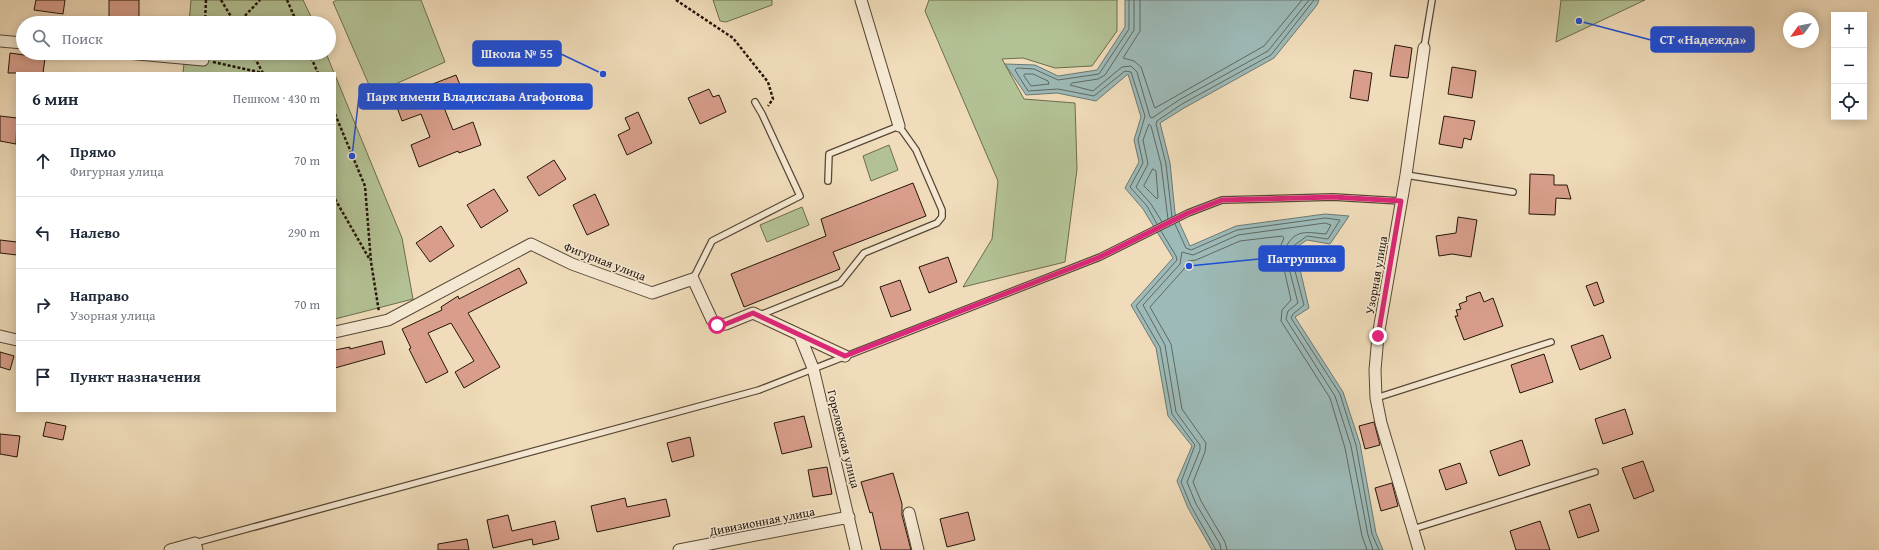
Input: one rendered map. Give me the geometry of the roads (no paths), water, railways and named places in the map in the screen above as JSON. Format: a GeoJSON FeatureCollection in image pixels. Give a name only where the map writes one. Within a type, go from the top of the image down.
{"type":"FeatureCollection","features":[{"type":"Feature","properties":{"kind":"street"},"geometry":{"type":"LineString","coordinates":[[861,0],[899,126]]}},
{"type":"Feature","properties":{"kind":"street"},"geometry":{"type":"LineString","coordinates":[[0,41],[16,42]]}},
{"type":"Feature","properties":{"kind":"street","name":"Узорная улица"},"geometry":{"type":"LineString","coordinates":[[1419,550],[1381,423],[1376,398],[1375,370],[1378,336],[1406,175],[1424,48]]}},
{"type":"Feature","properties":{"kind":"street","name":"Фигурная улица"},"geometry":{"type":"LineString","coordinates":[[336,332],[388,320],[531,244],[572,264],[652,293],[692,279]]}},
{"type":"Feature","properties":{"kind":"street"},"geometry":{"type":"LineString","coordinates":[[692,279],[712,320],[717,325],[726,324],[753,313],[845,356]]}},
{"type":"Feature","properties":{"kind":"street"},"geometry":{"type":"LineString","coordinates":[[0,336],[16,340]]}},
{"type":"Feature","properties":{"kind":"street","name":"Гореловская улица"},"geometry":{"type":"LineString","coordinates":[[800,336],[813,368],[856,550]]}},
{"type":"Feature","properties":{"kind":"street"},"geometry":{"type":"LineString","coordinates":[[909,513],[918,550]]}},
{"type":"Feature","properties":{"kind":"street","name":"Дивизионная улица"},"geometry":{"type":"LineString","coordinates":[[679,550],[720,546],[849,518]]}},
{"type":"Feature","properties":{"kind":"street"},"geometry":{"type":"LineString","coordinates":[[170,550],[196,547]]}},
{"type":"Feature","properties":{"kind":"lane"},"geometry":{"type":"LineString","coordinates":[[1424,48],[1432,0]]}},
{"type":"Feature","properties":{"kind":"lane"},"geometry":{"type":"LineString","coordinates":[[692,279],[712,241],[800,196],[755,102]]}},
{"type":"Feature","properties":{"kind":"lane"},"geometry":{"type":"LineString","coordinates":[[760,315],[840,283],[864,253],[937,223],[942,217],[942,210],[916,150],[899,126],[829,154],[828,182]]}},
{"type":"Feature","properties":{"kind":"lane"},"geometry":{"type":"LineString","coordinates":[[1406,175],[1513,192]]}},
{"type":"Feature","properties":{"kind":"lane"},"geometry":{"type":"LineString","coordinates":[[196,547],[759,390],[1100,257],[1188,213],[1222,200],[1333,197],[1401,201]]}},
{"type":"Feature","properties":{"kind":"lane"},"geometry":{"type":"LineString","coordinates":[[1376,398],[1551,342]]}},
{"type":"Feature","properties":{"kind":"lane"},"geometry":{"type":"LineString","coordinates":[[1412,528],[1595,472]]}},
{"type":"Feature","properties":{"kind":"water"},"geometry":{"type":"Polygon","coordinates":[[[1125,0],[1319,0],[1317,5],[1274,58],[1160,123],[1170,163],[1175,213],[1190,246],[1236,226],[1325,214],[1349,216],[1330,244],[1307,240],[1295,248],[1309,308],[1295,317],[1343,392],[1360,444],[1376,533],[1383,550],[1212,550],[1188,508],[1177,481],[1192,446],[1168,416],[1156,348],[1131,305],[1173,258],[1143,209],[1125,188],[1139,162],[1134,140],[1141,117],[1128,74],[1096,101],[1057,93],[1026,95],[1005,64],[1035,65],[1058,76],[1097,70],[1125,27],[1125,0]]]}},
{"type":"Feature","properties":{"kind":"place","name":"СТ «Надежда»"},"geometry":{"type":"Point","coordinates":[1579,21]}},
{"type":"Feature","properties":{"kind":"place","name":"Школа № 55"},"geometry":{"type":"Point","coordinates":[603,74]}},
{"type":"Feature","properties":{"kind":"place","name":"Парк имени Владислава Агафонова"},"geometry":{"type":"Point","coordinates":[352,156]}},
{"type":"Feature","properties":{"kind":"place","name":"Патрушиха"},"geometry":{"type":"Point","coordinates":[1189,266]}}]}
